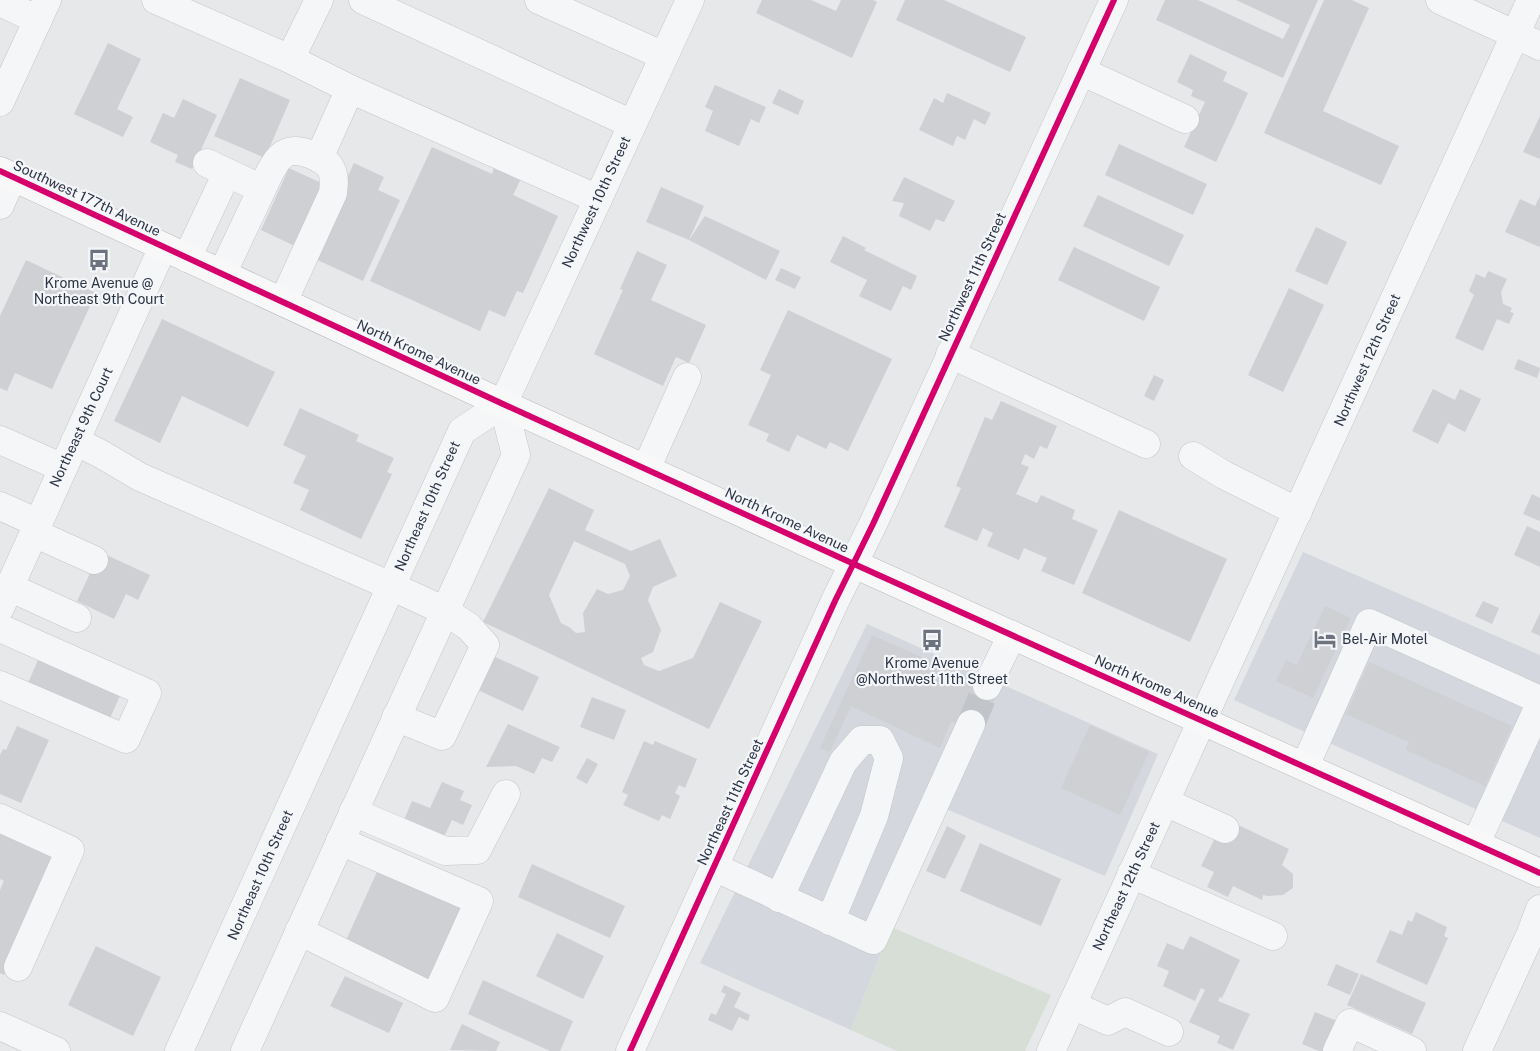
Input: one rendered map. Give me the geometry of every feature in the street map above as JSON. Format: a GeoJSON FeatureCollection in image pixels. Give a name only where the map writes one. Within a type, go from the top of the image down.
{"type":"FeatureCollection","features":[{"type":"Feature","properties":{"kind":"highway","name":"Southwest 177th Avenue"},"geometry":{"type":"LineString","coordinates":[[6,174],[175,253]]}},
{"type":"Feature","properties":{"kind":"highway","name":"North Krome Avenue"},"geometry":{"type":"LineString","coordinates":[[175,253],[854,564],[1540,873]]}},
{"type":"Feature","properties":{"kind":"street"},"geometry":{"type":"LineString","coordinates":[[156,0],[290,59],[350,89],[598,199]]}},
{"type":"Feature","properties":{"kind":"street"},"geometry":{"type":"LineString","coordinates":[[290,59],[319,0]]}},
{"type":"Feature","properties":{"kind":"street"},"geometry":{"type":"LineString","coordinates":[[364,0],[632,124]]}},
{"type":"Feature","properties":{"kind":"street"},"geometry":{"type":"LineString","coordinates":[[539,0],[664,56]]}},
{"type":"Feature","properties":{"kind":"street","name":"Northwest 10th Street"},"geometry":{"type":"LineString","coordinates":[[503,404],[690,0]]}},
{"type":"Feature","properties":{"kind":"street","name":"Northwest 11th Street"},"geometry":{"type":"LineString","coordinates":[[854,564],[1114,0]]}},
{"type":"Feature","properties":{"kind":"street"},"geometry":{"type":"LineString","coordinates":[[1440,0],[1540,46]]}},
{"type":"Feature","properties":{"kind":"street","name":"Northwest 12th Street"},"geometry":{"type":"LineString","coordinates":[[1202,720],[1531,0]]}},
{"type":"Feature","properties":{"kind":"street"},"geometry":{"type":"LineString","coordinates":[[0,2],[43,10],[3,88]]}},
{"type":"Feature","properties":{"kind":"street"},"geometry":{"type":"LineString","coordinates":[[1081,71],[1185,119]]}},
{"type":"Feature","properties":{"kind":"street"},"geometry":{"type":"LineString","coordinates":[[319,158],[350,89]]}},
{"type":"Feature","properties":{"kind":"street"},"geometry":{"type":"LineString","coordinates":[[222,274],[277,160],[288,152],[301,151],[319,158],[331,167],[334,176],[333,192],[282,302]]}},
{"type":"Feature","properties":{"kind":"street","name":"Northeast 9th Court"},"geometry":{"type":"LineString","coordinates":[[4,598],[75,441],[175,253],[228,173]]}},
{"type":"Feature","properties":{"kind":"street"},"geometry":{"type":"LineString","coordinates":[[0,205],[6,174]]}},
{"type":"Feature","properties":{"kind":"street"},"geometry":{"type":"LineString","coordinates":[[950,354],[1146,444]]}},
{"type":"Feature","properties":{"kind":"street"},"geometry":{"type":"LineString","coordinates":[[646,469],[687,377]]}},
{"type":"Feature","properties":{"kind":"street"},"geometry":{"type":"LineString","coordinates":[[245,1051],[516,455],[503,404]]}},
{"type":"Feature","properties":{"kind":"street","name":"Northeast 10th Street"},"geometry":{"type":"LineString","coordinates":[[179,1051],[462,431],[503,404]]}},
{"type":"Feature","properties":{"kind":"street"},"geometry":{"type":"LineString","coordinates":[[0,440],[63,468]]}},
{"type":"Feature","properties":{"kind":"street"},"geometry":{"type":"LineString","coordinates":[[75,441],[140,477],[391,586],[445,611],[469,627],[485,644],[442,736],[396,716]]}},
{"type":"Feature","properties":{"kind":"street"},"geometry":{"type":"LineString","coordinates":[[1193,456],[1224,475],[1298,512]]}},
{"type":"Feature","properties":{"kind":"street"},"geometry":{"type":"LineString","coordinates":[[0,506],[94,560]]}},
{"type":"Feature","properties":{"kind":"street","name":"Northeast 11th Street"},"geometry":{"type":"LineString","coordinates":[[630,1051],[854,564]]}},
{"type":"Feature","properties":{"kind":"street"},"geometry":{"type":"LineString","coordinates":[[4,598],[77,618]]}},
{"type":"Feature","properties":{"kind":"street"},"geometry":{"type":"LineString","coordinates":[[1304,766],[1369,623],[1540,700]]}},
{"type":"Feature","properties":{"kind":"street"},"geometry":{"type":"LineString","coordinates":[[0,628],[146,693],[126,739],[0,685]]}},
{"type":"Feature","properties":{"kind":"street"},"geometry":{"type":"LineString","coordinates":[[987,686],[1012,635]]}},
{"type":"Feature","properties":{"kind":"street"},"geometry":{"type":"LineString","coordinates":[[1476,843],[1540,704]]}},
{"type":"Feature","properties":{"kind":"street","name":"Northeast 12th Street"},"geometry":{"type":"LineString","coordinates":[[1051,1051],[1202,720]]}},
{"type":"Feature","properties":{"kind":"street"},"geometry":{"type":"LineString","coordinates":[[714,867],[873,940],[971,724]]}},
{"type":"Feature","properties":{"kind":"street"},"geometry":{"type":"LineString","coordinates":[[780,898],[843,762],[862,740],[880,740],[889,758],[874,816],[830,921]]}},
{"type":"Feature","properties":{"kind":"street"},"geometry":{"type":"LineString","coordinates":[[353,812],[445,851],[477,850],[506,794]]}},
{"type":"Feature","properties":{"kind":"street"},"geometry":{"type":"LineString","coordinates":[[1165,802],[1225,829]]}},
{"type":"Feature","properties":{"kind":"street"},"geometry":{"type":"LineString","coordinates":[[0,818],[70,850],[18,967]]}},
{"type":"Feature","properties":{"kind":"street"},"geometry":{"type":"LineString","coordinates":[[299,931],[435,998],[479,901],[340,841]]}},
{"type":"Feature","properties":{"kind":"street"},"geometry":{"type":"LineString","coordinates":[[1131,874],[1273,936]]}},
{"type":"Feature","properties":{"kind":"street"},"geometry":{"type":"LineString","coordinates":[[1477,1051],[1531,933],[1540,909]]}},
{"type":"Feature","properties":{"kind":"street"},"geometry":{"type":"LineString","coordinates":[[1072,1005],[1108,1021],[1125,1012],[1169,1032]]}},
{"type":"Feature","properties":{"kind":"street"},"geometry":{"type":"LineString","coordinates":[[1337,1051],[1350,1023],[1412,1051]]}},
{"type":"Feature","properties":{"kind":"street"},"geometry":{"type":"LineString","coordinates":[[0,1026],[56,1051]]}},
{"type":"Feature","properties":{"kind":"shaded area"},"geometry":{"type":"Polygon","coordinates":[[[1303,552],[1540,655],[1540,838],[1234,700],[1303,552]]]}},
{"type":"Feature","properties":{"kind":"shaded area"},"geometry":{"type":"Polygon","coordinates":[[[867,624],[1158,754],[1105,876],[946,809],[891,927],[851,1030],[700,963],[867,624]]]}},
{"type":"Feature","properties":{"kind":"shaded area"},"geometry":{"type":"Polygon","coordinates":[[[891,927],[1051,995],[1025,1051],[897,1051],[851,1030],[891,927]]]}},
{"type":"Feature","properties":{"kind":"building"},"geometry":{"type":"Polygon","coordinates":[[[762,0],[811,0],[836,11],[841,0],[873,0],[877,2],[852,58],[756,13],[762,0]]]}},
{"type":"Feature","properties":{"kind":"building"},"geometry":{"type":"Polygon","coordinates":[[[905,0],[944,0],[1026,37],[1010,72],[896,20],[905,0]]]}},
{"type":"Feature","properties":{"kind":"building"},"geometry":{"type":"Polygon","coordinates":[[[1165,0],[1198,0],[1283,39],[1290,25],[1236,0],[1318,0],[1283,78],[1156,20],[1165,0]]]}},
{"type":"Feature","properties":{"kind":"building"},"geometry":{"type":"Polygon","coordinates":[[[1324,0],[1352,0],[1369,8],[1323,111],[1399,146],[1381,185],[1264,133],[1324,0]]]}},
{"type":"Feature","properties":{"kind":"building"},"geometry":{"type":"Polygon","coordinates":[[[108,43],[141,59],[117,109],[133,117],[123,137],[74,114],[108,43]]]}},
{"type":"Feature","properties":{"kind":"building"},"geometry":{"type":"Polygon","coordinates":[[[1190,54],[1227,72],[1223,81],[1248,93],[1216,162],[1184,147],[1205,102],[1191,96],[1193,90],[1177,82],[1190,54]]]}},
{"type":"Feature","properties":{"kind":"building"},"geometry":{"type":"Polygon","coordinates":[[[240,78],[290,100],[265,158],[214,136],[240,78]]]}},
{"type":"Feature","properties":{"kind":"building"},"geometry":{"type":"Polygon","coordinates":[[[715,85],[766,107],[759,123],[751,119],[739,146],[705,131],[713,111],[705,107],[715,85]]]}},
{"type":"Feature","properties":{"kind":"building"},"geometry":{"type":"Polygon","coordinates":[[[779,89],[804,101],[798,115],[772,103],[779,89]]]}},
{"type":"Feature","properties":{"kind":"building"},"geometry":{"type":"Polygon","coordinates":[[[947,93],[991,113],[985,125],[974,119],[965,140],[957,136],[953,146],[919,130],[934,98],[943,103],[947,93]]]}},
{"type":"Feature","properties":{"kind":"building"},"geometry":{"type":"Polygon","coordinates":[[[183,99],[217,115],[192,169],[175,162],[178,155],[150,142],[163,113],[174,118],[183,99]]]}},
{"type":"Feature","properties":{"kind":"building"},"geometry":{"type":"Polygon","coordinates":[[[1540,116],[1540,159],[1523,152],[1540,116]]]}},
{"type":"Feature","properties":{"kind":"building"},"geometry":{"type":"Polygon","coordinates":[[[1119,144],[1207,184],[1193,215],[1105,175],[1119,144]]]}},
{"type":"Feature","properties":{"kind":"building"},"geometry":{"type":"Polygon","coordinates":[[[432,147],[492,174],[494,167],[521,179],[513,195],[558,216],[523,293],[517,291],[505,317],[489,310],[480,331],[370,281],[432,147]]]}},
{"type":"Feature","properties":{"kind":"building"},"geometry":{"type":"Polygon","coordinates":[[[354,163],[384,177],[378,190],[400,200],[363,281],[311,257],[354,163]]]}},
{"type":"Feature","properties":{"kind":"building"},"geometry":{"type":"Polygon","coordinates":[[[289,168],[330,187],[301,249],[261,230],[289,168]]]}},
{"type":"Feature","properties":{"kind":"building"},"geometry":{"type":"Polygon","coordinates":[[[904,177],[955,201],[944,222],[936,219],[930,231],[899,216],[904,203],[892,201],[904,177]]]}},
{"type":"Feature","properties":{"kind":"building"},"geometry":{"type":"Polygon","coordinates":[[[661,187],[704,206],[689,240],[646,222],[661,187]]]}},
{"type":"Feature","properties":{"kind":"building"},"geometry":{"type":"Polygon","coordinates":[[[1098,195],[1184,235],[1169,266],[1083,226],[1098,195]]]}},
{"type":"Feature","properties":{"kind":"building"},"geometry":{"type":"Polygon","coordinates":[[[1540,196],[1540,247],[1505,232],[1520,199],[1535,206],[1540,196]]]}},
{"type":"Feature","properties":{"kind":"building"},"geometry":{"type":"Polygon","coordinates":[[[705,216],[780,251],[766,280],[689,240],[705,216]]]}},
{"type":"Feature","properties":{"kind":"building"},"geometry":{"type":"Polygon","coordinates":[[[1316,227],[1347,242],[1327,285],[1295,271],[1316,227]]]}},
{"type":"Feature","properties":{"kind":"building"},"geometry":{"type":"Polygon","coordinates":[[[843,236],[866,248],[864,250],[917,276],[911,290],[903,286],[891,311],[859,296],[867,280],[830,262],[843,236]]]}},
{"type":"Feature","properties":{"kind":"building"},"geometry":{"type":"Polygon","coordinates":[[[1074,247],[1160,287],[1144,321],[1058,280],[1074,247]]]}},
{"type":"Feature","properties":{"kind":"building"},"geometry":{"type":"Polygon","coordinates":[[[637,251],[667,265],[651,300],[706,325],[689,363],[676,357],[663,386],[594,354],[623,290],[620,289],[637,251]]]}},
{"type":"Feature","properties":{"kind":"building"},"geometry":{"type":"Polygon","coordinates":[[[26,260],[96,293],[52,389],[15,373],[7,391],[0,388],[0,316],[26,260]]]}},
{"type":"Feature","properties":{"kind":"building"},"geometry":{"type":"Polygon","coordinates":[[[781,268],[801,277],[795,289],[775,280],[781,268]]]}},
{"type":"Feature","properties":{"kind":"building"},"geometry":{"type":"Polygon","coordinates":[[[1488,271],[1507,279],[1501,292],[1503,304],[1512,308],[1510,312],[1514,313],[1509,324],[1497,319],[1483,351],[1455,338],[1474,295],[1469,291],[1476,274],[1485,278],[1488,271]]]}},
{"type":"Feature","properties":{"kind":"building"},"geometry":{"type":"Polygon","coordinates":[[[1289,288],[1324,305],[1283,392],[1248,375],[1289,288]]]}},
{"type":"Feature","properties":{"kind":"building"},"geometry":{"type":"Polygon","coordinates":[[[788,310],[892,359],[848,451],[830,442],[826,449],[797,435],[789,452],[766,441],[769,434],[748,425],[771,375],[760,370],[788,310]]]}},
{"type":"Feature","properties":{"kind":"building"},"geometry":{"type":"Polygon","coordinates":[[[162,319],[275,372],[248,427],[182,396],[160,443],[114,421],[162,319]]]}},
{"type":"Feature","properties":{"kind":"building"},"geometry":{"type":"Polygon","coordinates":[[[1518,359],[1540,368],[1537,378],[1514,369],[1518,359]]]}},
{"type":"Feature","properties":{"kind":"building"},"geometry":{"type":"Polygon","coordinates":[[[1154,375],[1164,380],[1154,401],[1144,396],[1154,375]]]}},
{"type":"Feature","properties":{"kind":"building"},"geometry":{"type":"Polygon","coordinates":[[[1433,389],[1455,400],[1460,389],[1481,399],[1465,432],[1448,423],[1438,444],[1412,431],[1433,389]]]}},
{"type":"Feature","properties":{"kind":"building"},"geometry":{"type":"Polygon","coordinates":[[[1001,401],[1057,426],[1047,449],[1040,446],[1034,459],[1025,454],[1021,464],[1029,467],[1016,494],[1037,503],[1041,495],[1075,510],[1072,519],[1098,530],[1074,585],[1041,571],[1047,558],[1024,548],[1019,560],[987,546],[993,533],[983,528],[977,541],[944,527],[961,488],[956,486],[985,417],[992,420],[1001,401]]]}},
{"type":"Feature","properties":{"kind":"building"},"geometry":{"type":"Polygon","coordinates":[[[300,408],[359,435],[356,441],[394,458],[387,472],[392,474],[361,539],[300,510],[309,490],[293,483],[306,456],[283,445],[300,408]]]}},
{"type":"Feature","properties":{"kind":"building"},"geometry":{"type":"Polygon","coordinates":[[[549,488],[594,510],[585,530],[631,551],[660,539],[677,576],[653,587],[648,600],[661,630],[653,652],[641,658],[644,665],[659,671],[693,658],[720,602],[762,621],[709,729],[483,622],[549,488]],[[574,541],[549,595],[561,623],[576,633],[585,632],[583,613],[597,589],[608,594],[623,590],[630,576],[625,564],[574,541]]]}},
{"type":"Feature","properties":{"kind":"building"},"geometry":{"type":"Polygon","coordinates":[[[1532,494],[1540,498],[1540,521],[1523,514],[1532,494]]]}},
{"type":"Feature","properties":{"kind":"building"},"geometry":{"type":"Polygon","coordinates":[[[1119,510],[1227,559],[1190,642],[1082,593],[1119,510]]]}},
{"type":"Feature","properties":{"kind":"building"},"geometry":{"type":"Polygon","coordinates":[[[1527,526],[1540,532],[1540,567],[1514,555],[1527,526]]]}},
{"type":"Feature","properties":{"kind":"building"},"geometry":{"type":"Polygon","coordinates":[[[100,552],[150,575],[138,600],[126,594],[114,619],[77,601],[100,552]]]}},
{"type":"Feature","properties":{"kind":"building"},"geometry":{"type":"Polygon","coordinates":[[[1483,601],[1499,608],[1492,624],[1475,616],[1483,601]]]}},
{"type":"Feature","properties":{"kind":"building","name":"Bel-Air Motel"},"geometry":{"type":"Polygon","coordinates":[[[1325,606],[1351,618],[1313,698],[1276,681],[1286,660],[1297,665],[1325,606]]]}},
{"type":"Feature","properties":{"kind":"building"},"geometry":{"type":"Polygon","coordinates":[[[1540,613],[1540,636],[1531,632],[1540,613]]]}},
{"type":"Feature","properties":{"kind":"building"},"geometry":{"type":"Polygon","coordinates":[[[872,635],[998,691],[983,726],[951,722],[940,748],[851,706],[830,752],[820,748],[872,635]]]}},
{"type":"Feature","properties":{"kind":"building"},"geometry":{"type":"Polygon","coordinates":[[[41,653],[123,689],[107,725],[25,690],[41,653]]]}},
{"type":"Feature","properties":{"kind":"building"},"geometry":{"type":"Polygon","coordinates":[[[493,656],[539,677],[523,711],[478,690],[493,656]]]}},
{"type":"Feature","properties":{"kind":"building"},"geometry":{"type":"Polygon","coordinates":[[[1369,662],[1512,726],[1485,786],[1406,750],[1409,742],[1346,714],[1369,662]]]}},
{"type":"Feature","properties":{"kind":"building"},"geometry":{"type":"Polygon","coordinates":[[[592,697],[626,710],[614,740],[580,727],[592,697]]]}},
{"type":"Feature","properties":{"kind":"building"},"geometry":{"type":"Polygon","coordinates":[[[508,724],[560,747],[552,762],[542,758],[534,774],[516,766],[486,767],[508,724]]]}},
{"type":"Feature","properties":{"kind":"building"},"geometry":{"type":"Polygon","coordinates":[[[1090,725],[1149,752],[1120,815],[1061,788],[1090,725]]]}},
{"type":"Feature","properties":{"kind":"building"},"geometry":{"type":"Polygon","coordinates":[[[17,726],[49,740],[21,803],[0,794],[0,755],[3,749],[6,750],[17,726]]]}},
{"type":"Feature","properties":{"kind":"building"},"geometry":{"type":"Polygon","coordinates":[[[644,741],[653,745],[655,741],[697,759],[685,788],[679,785],[675,793],[680,796],[670,819],[662,815],[659,821],[623,805],[628,795],[622,792],[644,741]]]}},
{"type":"Feature","properties":{"kind":"building"},"geometry":{"type":"Polygon","coordinates":[[[587,758],[598,764],[587,784],[576,778],[587,758]]]}},
{"type":"Feature","properties":{"kind":"building"},"geometry":{"type":"Polygon","coordinates":[[[442,782],[464,791],[460,800],[472,805],[463,825],[452,820],[443,839],[403,822],[412,801],[430,808],[442,782]]]}},
{"type":"Feature","properties":{"kind":"building"},"geometry":{"type":"Polygon","coordinates":[[[1232,822],[1289,849],[1282,865],[1293,874],[1293,888],[1283,895],[1263,895],[1262,900],[1233,886],[1228,897],[1207,887],[1214,872],[1201,866],[1217,834],[1232,822]]]}},
{"type":"Feature","properties":{"kind":"building"},"geometry":{"type":"Polygon","coordinates":[[[947,826],[966,836],[945,879],[926,871],[947,826]]]}},
{"type":"Feature","properties":{"kind":"building"},"geometry":{"type":"Polygon","coordinates":[[[0,833],[57,859],[4,975],[0,973],[0,890],[4,881],[0,879],[0,833]]]}},
{"type":"Feature","properties":{"kind":"building"},"geometry":{"type":"Polygon","coordinates":[[[980,843],[1061,879],[1041,926],[960,891],[980,843]]]}},
{"type":"Feature","properties":{"kind":"building"},"geometry":{"type":"Polygon","coordinates":[[[381,863],[469,903],[431,987],[343,947],[381,863]]]}},
{"type":"Feature","properties":{"kind":"building"},"geometry":{"type":"Polygon","coordinates":[[[532,864],[625,906],[610,938],[518,897],[532,864]]]}},
{"type":"Feature","properties":{"kind":"building"},"geometry":{"type":"Polygon","coordinates":[[[1416,912],[1447,927],[1444,936],[1448,938],[1427,985],[1376,962],[1390,930],[1402,935],[1408,920],[1412,922],[1416,912]]]}},
{"type":"Feature","properties":{"kind":"building"},"geometry":{"type":"Polygon","coordinates":[[[557,933],[604,956],[583,999],[536,976],[557,933]]]}},
{"type":"Feature","properties":{"kind":"building"},"geometry":{"type":"Polygon","coordinates":[[[1190,936],[1240,960],[1222,998],[1220,997],[1218,1001],[1250,1014],[1233,1050],[1217,1043],[1220,1036],[1189,1022],[1205,990],[1201,988],[1195,1001],[1163,986],[1169,971],[1157,966],[1167,943],[1183,950],[1190,936]]]}},
{"type":"Feature","properties":{"kind":"building"},"geometry":{"type":"Polygon","coordinates":[[[96,946],[161,977],[133,1036],[68,1005],[96,946]]]}},
{"type":"Feature","properties":{"kind":"building"},"geometry":{"type":"Polygon","coordinates":[[[1336,964],[1359,974],[1350,995],[1327,985],[1336,964]]]}},
{"type":"Feature","properties":{"kind":"building"},"geometry":{"type":"Polygon","coordinates":[[[1361,974],[1426,1003],[1412,1034],[1347,1005],[1361,974]]]}},
{"type":"Feature","properties":{"kind":"building"},"geometry":{"type":"Polygon","coordinates":[[[345,976],[403,1003],[389,1033],[330,1006],[345,976]]]}},
{"type":"Feature","properties":{"kind":"building"},"geometry":{"type":"Polygon","coordinates":[[[483,980],[573,1021],[560,1051],[550,1051],[468,1014],[483,980]]]}},
{"type":"Feature","properties":{"kind":"building"},"geometry":{"type":"Polygon","coordinates":[[[724,985],[741,993],[734,1007],[750,1015],[748,1021],[739,1017],[732,1031],[708,1020],[711,1013],[716,1015],[726,994],[721,992],[724,985]]]}},
{"type":"Feature","properties":{"kind":"building"},"geometry":{"type":"Polygon","coordinates":[[[1315,1012],[1337,1021],[1325,1051],[1319,1051],[1302,1044],[1315,1012]]]}},
{"type":"Feature","properties":{"kind":"building"},"geometry":{"type":"Polygon","coordinates":[[[462,1024],[500,1042],[496,1051],[450,1050],[462,1024]]]}},
{"type":"Feature","properties":{"kind":"tunnel"},"geometry":{"type":"LineString","coordinates":[[971,724],[987,686]]}},
{"type":"Feature","properties":{"kind":"cycle path"},"geometry":{"type":"LineString","coordinates":[[630,1051],[835,601],[873,524],[1114,0]]}},
{"type":"Feature","properties":{"kind":"cycle path"},"geometry":{"type":"LineString","coordinates":[[0,171],[503,404],[1540,873]]}},
{"type":"Feature","properties":{"kind":"place","name":"Krome Avenue @ Northeast 9th Court"},"geometry":{"type":"Point","coordinates":[99,260]}},
{"type":"Feature","properties":{"kind":"place","name":"Bel-Air Motel"},"geometry":{"type":"Point","coordinates":[1325,639]}},
{"type":"Feature","properties":{"kind":"place","name":"Krome Avenue @Northwest 11th Street"},"geometry":{"type":"Point","coordinates":[932,640]}}]}
